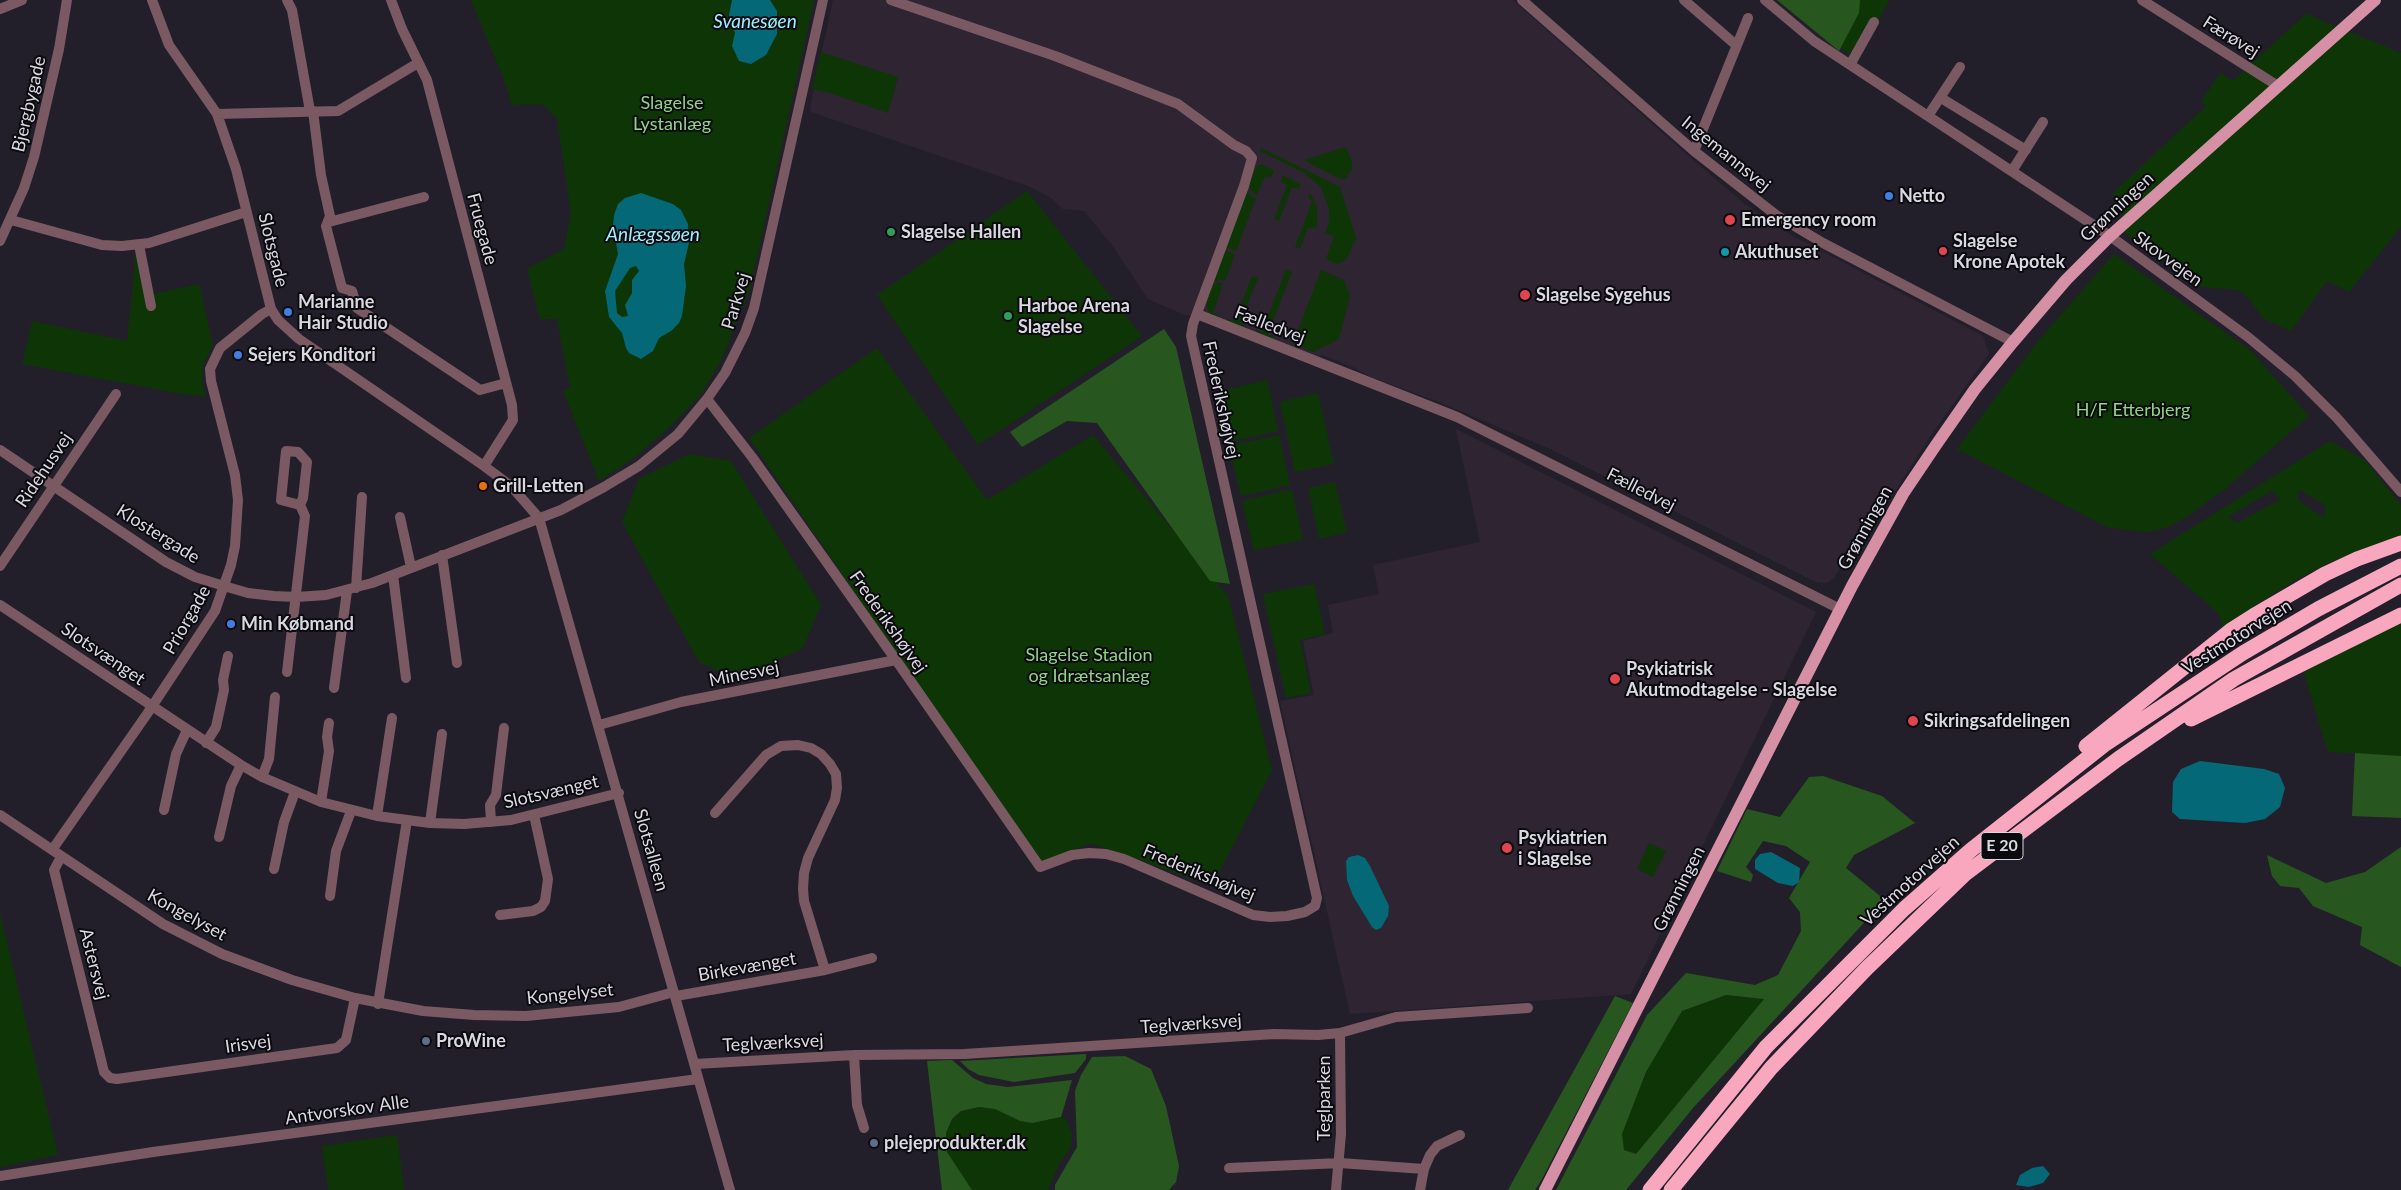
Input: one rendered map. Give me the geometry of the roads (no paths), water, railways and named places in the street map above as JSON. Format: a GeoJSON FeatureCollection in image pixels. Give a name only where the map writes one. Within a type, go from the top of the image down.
{"type":"FeatureCollection","features":[{"type":"Feature","properties":{"kind":"highway"},"geometry":{"type":"LineString","coordinates":[[1904,909],[1909,895],[1964,845],[2231,630],[2326,574],[2357,559],[2401,543]]}},
{"type":"Feature","properties":{"kind":"highway","name":"Vestmotorvejen"},"geometry":{"type":"LineString","coordinates":[[1650,1190],[1766,1047],[1904,909],[1971,850],[2104,745],[2243,653],[2318,609],[2401,566]]}},
{"type":"Feature","properties":{"kind":"highway","name":"Vestmotorvejen"},"geometry":{"type":"LineString","coordinates":[[1671,1190],[1772,1068],[1867,968],[1965,874],[2118,759],[2234,679],[2327,624],[2401,585]]}},
{"type":"Feature","properties":{"kind":"highway"},"geometry":{"type":"LineString","coordinates":[[2118,759],[2144,747],[2202,713],[2401,615]]}},
{"type":"Feature","properties":{"kind":"main road","name":"Grønningen"},"geometry":{"type":"LineString","coordinates":[[1545,1190],[1840,609],[1903,494],[1976,389],[2066,280],[2110,236],[2369,2]]}},
{"type":"Feature","properties":{"kind":"street"},"geometry":{"type":"LineString","coordinates":[[0,9],[22,0]]}},
{"type":"Feature","properties":{"kind":"street","name":"Bjergbygade"},"geometry":{"type":"LineString","coordinates":[[0,241],[11,220],[34,157],[55,67],[67,0]]}},
{"type":"Feature","properties":{"kind":"street","name":"Slotsgade"},"geometry":{"type":"LineString","coordinates":[[152,0],[169,45],[183,68],[212,104],[217,114],[236,169],[271,309],[278,320],[299,339],[511,486],[539,518]]}},
{"type":"Feature","properties":{"kind":"street"},"geometry":{"type":"LineString","coordinates":[[287,0],[292,10],[312,111],[321,175],[330,216],[326,226],[342,288],[352,291],[357,308],[480,390],[506,383]]}},
{"type":"Feature","properties":{"kind":"street","name":"Fruegade"},"geometry":{"type":"LineString","coordinates":[[391,0],[418,64],[427,80],[506,383],[513,420],[484,466]]}},
{"type":"Feature","properties":{"kind":"street","name":"Parkvej"},"geometry":{"type":"LineString","coordinates":[[539,518],[597,491],[639,466],[678,434],[708,399],[725,373],[745,333],[754,308],[823,0]]}},
{"type":"Feature","properties":{"kind":"street"},"geometry":{"type":"LineString","coordinates":[[891,0],[1055,56],[1178,104],[1234,145],[1246,151],[1252,158],[1244,186],[1196,314]]}},
{"type":"Feature","properties":{"kind":"street","name":"Ingemannsvej"},"geometry":{"type":"LineString","coordinates":[[1522,0],[1694,151],[1745,192],[1806,233],[2013,342]]}},
{"type":"Feature","properties":{"kind":"street"},"geometry":{"type":"LineString","coordinates":[[1684,0],[1736,45]]}},
{"type":"Feature","properties":{"kind":"street","name":"Skovvejen"},"geometry":{"type":"LineString","coordinates":[[1765,0],[1814,41],[2110,236],[2248,337],[2295,376],[2337,418],[2401,492]]}},
{"type":"Feature","properties":{"kind":"street","name":"Færøvej"},"geometry":{"type":"LineString","coordinates":[[2142,0],[2278,86]]}},
{"type":"Feature","properties":{"kind":"street"},"geometry":{"type":"LineString","coordinates":[[1694,151],[1748,18]]}},
{"type":"Feature","properties":{"kind":"street"},"geometry":{"type":"LineString","coordinates":[[1850,65],[1874,22]]}},
{"type":"Feature","properties":{"kind":"street"},"geometry":{"type":"LineString","coordinates":[[217,114],[338,111],[418,64]]}},
{"type":"Feature","properties":{"kind":"street"},"geometry":{"type":"LineString","coordinates":[[1928,116],[1960,67]]}},
{"type":"Feature","properties":{"kind":"street"},"geometry":{"type":"LineString","coordinates":[[1941,98],[2026,150]]}},
{"type":"Feature","properties":{"kind":"street"},"geometry":{"type":"LineString","coordinates":[[2012,171],[2043,122]]}},
{"type":"Feature","properties":{"kind":"street"},"geometry":{"type":"LineString","coordinates":[[328,222],[424,197]]}},
{"type":"Feature","properties":{"kind":"street"},"geometry":{"type":"LineString","coordinates":[[11,220],[102,244],[139,245],[246,212]]}},
{"type":"Feature","properties":{"kind":"street"},"geometry":{"type":"LineString","coordinates":[[139,245],[151,306]]}},
{"type":"Feature","properties":{"kind":"street","name":"Priorgade"},"geometry":{"type":"LineString","coordinates":[[52,850],[206,628],[224,586],[235,546],[238,500],[235,475],[211,381],[210,369],[220,348],[271,309]]}},
{"type":"Feature","properties":{"kind":"street","name":"Frederikshøjvej"},"geometry":{"type":"LineString","coordinates":[[708,399],[752,457],[1040,867],[1072,855],[1106,854],[1124,859],[1253,914],[1270,917],[1287,916],[1305,912],[1315,906],[1317,898],[1193,350],[1191,332],[1196,314]]}},
{"type":"Feature","properties":{"kind":"street","name":"Fælledvej"},"geometry":{"type":"LineString","coordinates":[[1196,314],[1456,417],[1840,609]]}},
{"type":"Feature","properties":{"kind":"street","name":"Ridehusvej"},"geometry":{"type":"LineString","coordinates":[[0,566],[116,394]]}},
{"type":"Feature","properties":{"kind":"street","name":"Klostergade"},"geometry":{"type":"LineString","coordinates":[[0,450],[166,562],[195,577],[248,593],[296,597],[351,590],[539,518]]}},
{"type":"Feature","properties":{"kind":"street"},"geometry":{"type":"LineString","coordinates":[[287,672],[305,516],[300,505],[303,498],[307,462],[298,452],[286,451],[281,500],[300,505]]}},
{"type":"Feature","properties":{"kind":"street"},"geometry":{"type":"LineString","coordinates":[[334,688],[351,590],[362,497]]}},
{"type":"Feature","properties":{"kind":"street"},"geometry":{"type":"LineString","coordinates":[[400,517],[411,567]]}},
{"type":"Feature","properties":{"kind":"street","name":"Slotsalleen"},"geometry":{"type":"LineString","coordinates":[[539,518],[619,793],[730,1190]]}},
{"type":"Feature","properties":{"kind":"street"},"geometry":{"type":"LineString","coordinates":[[442,555],[457,663]]}},
{"type":"Feature","properties":{"kind":"street"},"geometry":{"type":"LineString","coordinates":[[393,575],[406,678]]}},
{"type":"Feature","properties":{"kind":"street","name":"Slotsvænget"},"geometry":{"type":"LineString","coordinates":[[0,605],[240,765],[262,777],[321,802],[376,816],[430,823],[491,822],[534,815],[619,793]]}},
{"type":"Feature","properties":{"kind":"street"},"geometry":{"type":"LineString","coordinates":[[206,743],[216,727],[224,690],[222,680],[228,656]]}},
{"type":"Feature","properties":{"kind":"street","name":"Minesvej"},"geometry":{"type":"LineString","coordinates":[[599,724],[681,702],[896,660]]}},
{"type":"Feature","properties":{"kind":"street"},"geometry":{"type":"LineString","coordinates":[[262,777],[269,759],[275,697]]}},
{"type":"Feature","properties":{"kind":"street"},"geometry":{"type":"LineString","coordinates":[[376,816],[392,718]]}},
{"type":"Feature","properties":{"kind":"street"},"geometry":{"type":"LineString","coordinates":[[321,802],[329,751],[327,737],[329,723]]}},
{"type":"Feature","properties":{"kind":"street","name":"Slotsvænget"},"geometry":{"type":"LineString","coordinates":[[491,822],[490,805],[496,795],[504,728]]}},
{"type":"Feature","properties":{"kind":"street"},"geometry":{"type":"LineString","coordinates":[[164,810],[176,754],[187,730]]}},
{"type":"Feature","properties":{"kind":"street"},"geometry":{"type":"LineString","coordinates":[[430,823],[442,734]]}},
{"type":"Feature","properties":{"kind":"street","name":"Birkevænget"},"geometry":{"type":"LineString","coordinates":[[715,813],[766,755],[781,746],[798,745],[811,748],[821,754],[830,764],[836,774],[837,788],[835,800],[808,858],[804,873],[803,889],[804,901],[825,970]]}},
{"type":"Feature","properties":{"kind":"street"},"geometry":{"type":"LineString","coordinates":[[220,837],[231,786],[240,765]]}},
{"type":"Feature","properties":{"kind":"street"},"geometry":{"type":"LineString","coordinates":[[274,869],[284,822],[295,792]]}},
{"type":"Feature","properties":{"kind":"street"},"geometry":{"type":"LineString","coordinates":[[330,896],[336,851],[351,811]]}},
{"type":"Feature","properties":{"kind":"street","name":"Kongelyset"},"geometry":{"type":"LineString","coordinates":[[0,815],[163,924],[222,954],[292,980],[355,998],[378,1004],[474,1015],[526,1016],[619,1007],[675,994]]}},
{"type":"Feature","properties":{"kind":"street"},"geometry":{"type":"LineString","coordinates":[[500,915],[533,912],[541,908],[545,901],[548,879],[534,815]]}},
{"type":"Feature","properties":{"kind":"street"},"geometry":{"type":"LineString","coordinates":[[378,1004],[407,820]]}},
{"type":"Feature","properties":{"kind":"street","name":"Astersvej"},"geometry":{"type":"LineString","coordinates":[[61,857],[54,870],[104,1072],[110,1078]]}},
{"type":"Feature","properties":{"kind":"street","name":"Birkevænget"},"geometry":{"type":"LineString","coordinates":[[675,994],[825,970],[872,958]]}},
{"type":"Feature","properties":{"kind":"street","name":"Irisvej"},"geometry":{"type":"LineString","coordinates":[[110,1078],[117,1079],[337,1048],[346,1040],[355,998]]}},
{"type":"Feature","properties":{"kind":"street","name":"Teglværksvej"},"geometry":{"type":"LineString","coordinates":[[695,1064],[854,1055],[964,1054],[1274,1034],[1318,1035],[1340,1033],[1396,1017],[1528,1008]]}},
{"type":"Feature","properties":{"kind":"street","name":"Teglparken"},"geometry":{"type":"LineString","coordinates":[[1336,1190],[1340,1163],[1342,1106],[1340,1033]]}},
{"type":"Feature","properties":{"kind":"street"},"geometry":{"type":"LineString","coordinates":[[854,1055],[856,1105],[864,1128]]}},
{"type":"Feature","properties":{"kind":"street","name":"Antvorskov Alle"},"geometry":{"type":"LineString","coordinates":[[0,1176],[153,1152],[698,1079]]}},
{"type":"Feature","properties":{"kind":"street"},"geometry":{"type":"LineString","coordinates":[[1420,1190],[1424,1169],[1430,1155],[1437,1146],[1460,1135]]}},
{"type":"Feature","properties":{"kind":"street","name":"Teglparken"},"geometry":{"type":"LineString","coordinates":[[1229,1168],[1340,1163],[1424,1169]]}},
{"type":"Feature","properties":{"kind":"water","name":"Svanesøen"},"geometry":{"type":"Polygon","coordinates":[[[732,0],[770,0],[777,11],[777,34],[766,55],[751,64],[739,61],[732,46],[735,33],[729,15],[732,0]]]}},
{"type":"Feature","properties":{"kind":"water","name":"Anlægssøen"},"geometry":{"type":"Polygon","coordinates":[[[641,193],[673,204],[681,210],[688,224],[689,243],[684,264],[686,286],[682,316],[679,323],[671,331],[659,338],[653,351],[641,359],[629,353],[622,333],[609,317],[605,291],[618,254],[613,226],[614,215],[618,204],[625,198],[641,193]],[[636,266],[630,268],[615,291],[617,313],[622,317],[628,316],[625,305],[632,293],[632,280],[639,271],[636,266]]]}},
{"type":"Feature","properties":{"kind":"water"},"geometry":{"type":"Polygon","coordinates":[[[2200,761],[2264,769],[2279,774],[2285,788],[2280,807],[2265,819],[2245,823],[2180,819],[2172,812],[2173,782],[2181,769],[2200,761]]]}},
{"type":"Feature","properties":{"kind":"water"},"geometry":{"type":"Polygon","coordinates":[[[1771,852],[1800,868],[1799,882],[1793,886],[1778,883],[1755,869],[1755,860],[1760,854],[1771,852]]]}},
{"type":"Feature","properties":{"kind":"water"},"geometry":{"type":"Polygon","coordinates":[[[1358,855],[1365,858],[1370,866],[1389,906],[1388,916],[1381,928],[1376,930],[1372,927],[1353,896],[1347,880],[1346,861],[1349,857],[1358,855]]]}},
{"type":"Feature","properties":{"kind":"water"},"geometry":{"type":"Polygon","coordinates":[[[2043,1166],[2050,1174],[2043,1183],[2029,1187],[2016,1185],[2020,1175],[2032,1168],[2043,1166]]]}},
{"type":"Feature","properties":{"kind":"place","name":"Netto"},"geometry":{"type":"Point","coordinates":[1889,196]}},
{"type":"Feature","properties":{"kind":"place","name":"Emergency room"},"geometry":{"type":"Point","coordinates":[1730,220]}},
{"type":"Feature","properties":{"kind":"place","name":"Slagelse Hallen"},"geometry":{"type":"Point","coordinates":[891,232]}},
{"type":"Feature","properties":{"kind":"place","name":"Slagelse Krone Apotek"},"geometry":{"type":"Point","coordinates":[1943,251]}},
{"type":"Feature","properties":{"kind":"place","name":"Akuthuset"},"geometry":{"type":"Point","coordinates":[1725,252]}},
{"type":"Feature","properties":{"kind":"place","name":"Slagelse Sygehus"},"geometry":{"type":"Point","coordinates":[1525,295]}},
{"type":"Feature","properties":{"kind":"place","name":"Marianne Hair Studio"},"geometry":{"type":"Point","coordinates":[288,312]}},
{"type":"Feature","properties":{"kind":"place","name":"Harboe Arena Slagelse"},"geometry":{"type":"Point","coordinates":[1008,316]}},
{"type":"Feature","properties":{"kind":"place","name":"Sejers Konditori"},"geometry":{"type":"Point","coordinates":[238,355]}},
{"type":"Feature","properties":{"kind":"place","name":"Grill-Letten"},"geometry":{"type":"Point","coordinates":[483,486]}},
{"type":"Feature","properties":{"kind":"place","name":"Min Købmand"},"geometry":{"type":"Point","coordinates":[231,624]}},
{"type":"Feature","properties":{"kind":"place","name":"Psykiatrisk Akutmodtagelse - Slagelse"},"geometry":{"type":"Point","coordinates":[1615,679]}},
{"type":"Feature","properties":{"kind":"place","name":"Sikringsafdelingen"},"geometry":{"type":"Point","coordinates":[1913,721]}},
{"type":"Feature","properties":{"kind":"place","name":"Psykiatrien i Slagelse"},"geometry":{"type":"Point","coordinates":[1507,848]}},
{"type":"Feature","properties":{"kind":"place","name":"ProWine"},"geometry":{"type":"Point","coordinates":[426,1041]}},
{"type":"Feature","properties":{"kind":"place","name":"plejeprodukter.dk"},"geometry":{"type":"Point","coordinates":[874,1143]}},
{"type":"Feature","properties":{"kind":"park label","name":"Slagelse Lystanlæg"},"geometry":{"type":"Point","coordinates":[672,113]}},
{"type":"Feature","properties":{"kind":"park label","name":"H/F Etterbjerg"},"geometry":{"type":"Point","coordinates":[2133,410]}},
{"type":"Feature","properties":{"kind":"park label","name":"Slagelse Stadion og Idrætsanlæg"},"geometry":{"type":"Point","coordinates":[1089,665]}}]}
